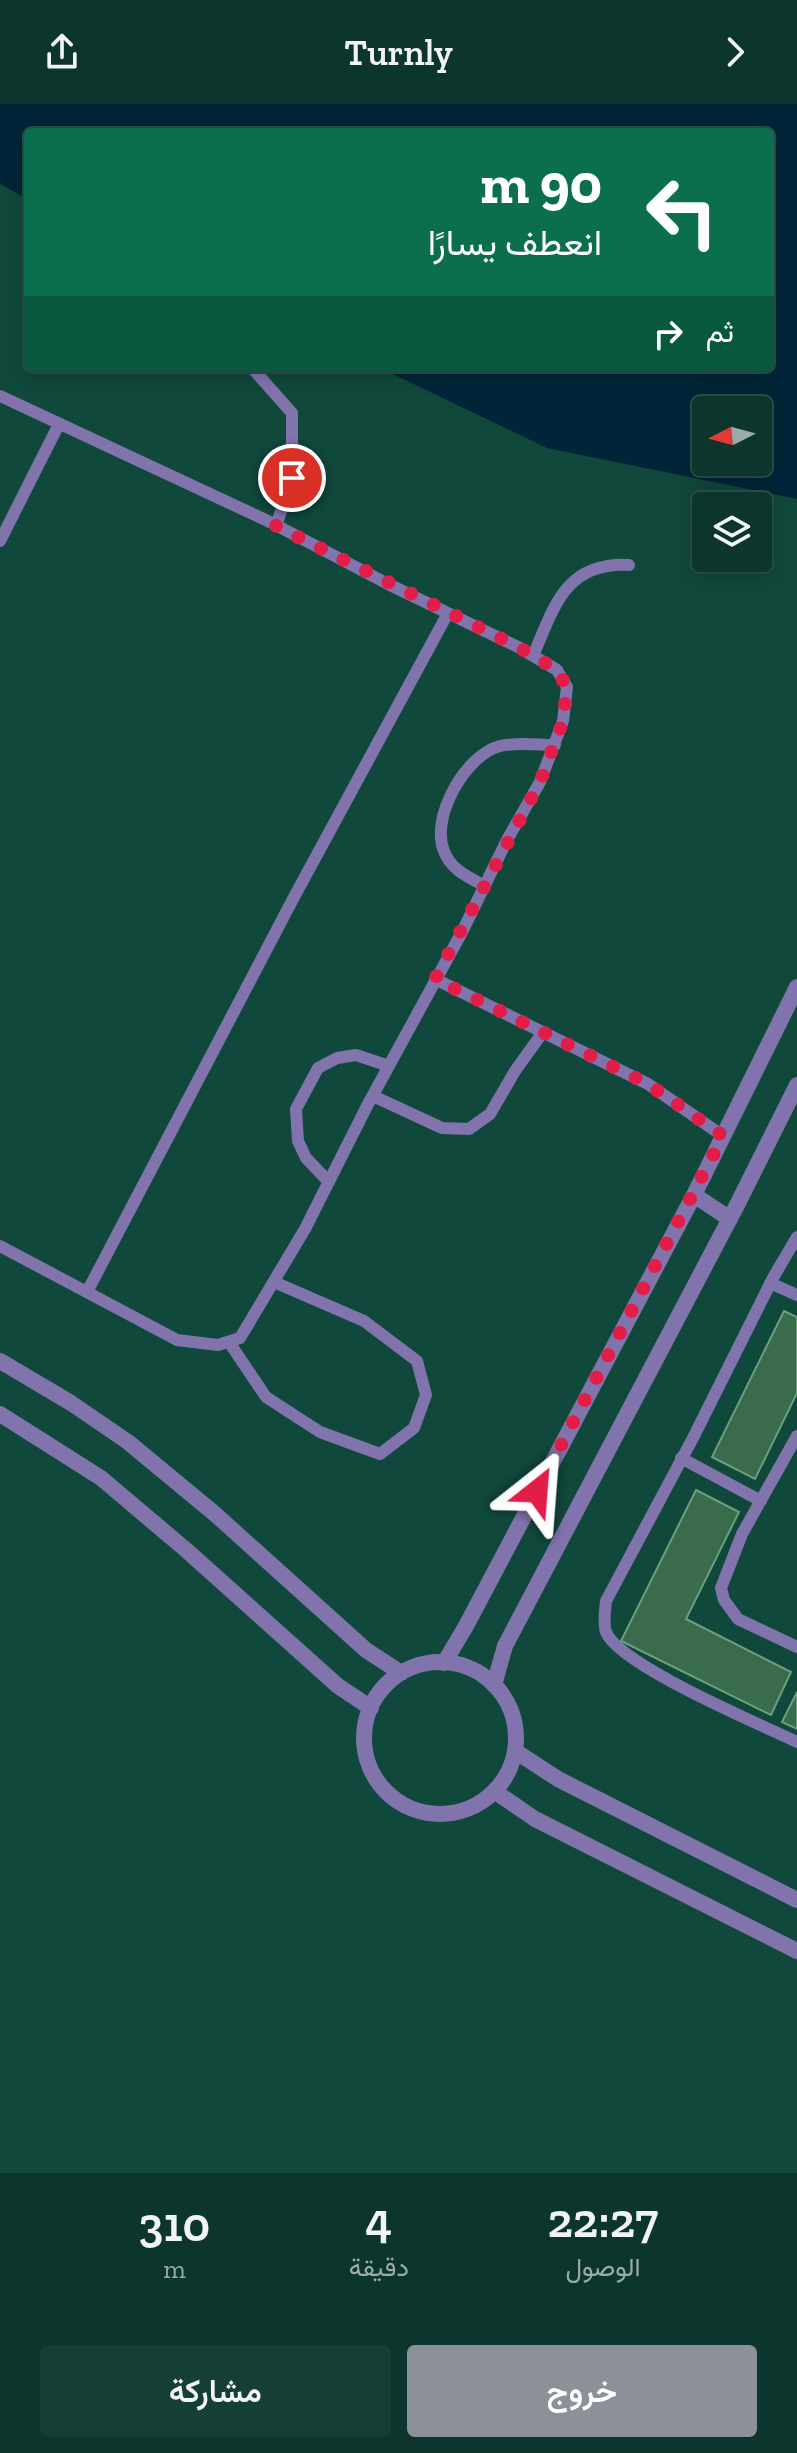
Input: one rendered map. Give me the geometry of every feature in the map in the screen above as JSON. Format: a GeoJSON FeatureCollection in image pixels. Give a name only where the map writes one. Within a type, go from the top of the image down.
{"type":"FeatureCollection","features":[{"type":"Feature","properties":{"kind":"street"},"geometry":{"type":"LineString","coordinates":[[444,1663],[474,1612],[694,1195],[797,987]]}},
{"type":"Feature","properties":{"kind":"street"},"geometry":{"type":"LineString","coordinates":[[494,1685],[505,1646],[730,1219],[797,1085]]}},
{"type":"Feature","properties":{"kind":"street"},"geometry":{"type":"LineString","coordinates":[[694,1195],[730,1219]]}},
{"type":"Feature","properties":{"kind":"street"},"geometry":{"type":"LineString","coordinates":[[0,1361],[71,1403],[128,1442],[215,1514],[366,1650],[401,1673]]}},
{"type":"Feature","properties":{"kind":"street"},"geometry":{"type":"LineString","coordinates":[[0,1414],[101,1478],[338,1686],[371,1708]]}},
{"type":"Feature","properties":{"kind":"street"},"geometry":{"type":"LineString","coordinates":[[429,1663],[444,1663],[475,1670],[494,1685],[512,1715],[515,1751],[507,1773],[494,1791],[474,1807],[452,1814],[428,1814],[405,1806],[386,1792],[372,1772],[364,1749],[365,1726],[371,1708],[386,1684],[401,1673],[429,1663]]}},
{"type":"Feature","properties":{"kind":"street"},"geometry":{"type":"LineString","coordinates":[[515,1751],[558,1779],[797,1900]]}},
{"type":"Feature","properties":{"kind":"street"},"geometry":{"type":"LineString","coordinates":[[494,1791],[535,1819],[797,1951]]}},
{"type":"Feature","properties":{"kind":"lane"},"geometry":{"type":"LineString","coordinates":[[256,372],[292,413],[292,478],[276,526]]}},
{"type":"Feature","properties":{"kind":"lane"},"geometry":{"type":"LineString","coordinates":[[0,396],[276,526],[533,656],[557,670],[567,687],[563,721],[540,782],[305,1229],[240,1338],[218,1345],[177,1340],[0,1246]]}},
{"type":"Feature","properties":{"kind":"lane"},"geometry":{"type":"LineString","coordinates":[[0,541],[59,424]]}},
{"type":"Feature","properties":{"kind":"lane"},"geometry":{"type":"LineString","coordinates":[[533,656],[556,602],[568,584],[591,570],[629,565]]}},
{"type":"Feature","properties":{"kind":"lane"},"geometry":{"type":"LineString","coordinates":[[87,1292],[448,613]]}},
{"type":"Feature","properties":{"kind":"lane"},"geometry":{"type":"LineString","coordinates":[[485,886],[455,869],[443,849],[443,813],[463,773],[479,757],[500,746],[555,745]]}},
{"type":"Feature","properties":{"kind":"lane"},"geometry":{"type":"LineString","coordinates":[[435,979],[648,1084],[723,1136]]}},
{"type":"Feature","properties":{"kind":"lane"},"geometry":{"type":"LineString","coordinates":[[373,1096],[442,1128],[469,1129],[490,1114],[543,1032]]}},
{"type":"Feature","properties":{"kind":"lane"},"geometry":{"type":"LineString","coordinates":[[329,1182],[306,1158],[298,1141],[296,1109],[318,1068],[337,1058],[356,1055],[389,1066]]}},
{"type":"Feature","properties":{"kind":"lane"},"geometry":{"type":"LineString","coordinates":[[797,1237],[770,1283],[606,1601],[605,1630],[615,1646],[631,1657],[692,1691],[797,1742]]}},
{"type":"Feature","properties":{"kind":"lane"},"geometry":{"type":"LineString","coordinates":[[229,1342],[266,1397],[320,1432],[380,1454],[414,1428],[426,1395],[417,1361],[364,1321],[274,1282]]}},
{"type":"Feature","properties":{"kind":"lane"},"geometry":{"type":"LineString","coordinates":[[770,1283],[797,1295]]}},
{"type":"Feature","properties":{"kind":"lane"},"geometry":{"type":"LineString","coordinates":[[797,1436],[742,1534],[721,1588],[724,1600],[738,1619],[797,1647]]}},
{"type":"Feature","properties":{"kind":"lane"},"geometry":{"type":"LineString","coordinates":[[681,1458],[761,1501]]}},
{"type":"Feature","properties":{"kind":"water"},"geometry":{"type":"Polygon","coordinates":[[[0,104],[797,104],[797,499],[547,448],[388,372],[774,372],[774,128],[24,128],[24,197],[0,184],[0,104]]]}},
{"type":"Feature","properties":{"kind":"building"},"geometry":{"type":"Polygon","coordinates":[[[784,1311],[797,1317],[797,1393],[755,1479],[712,1457],[784,1311]]]}},
{"type":"Feature","properties":{"kind":"building"},"geometry":{"type":"Polygon","coordinates":[[[696,1490],[739,1512],[686,1619],[791,1672],[771,1715],[621,1641],[696,1490]]]}},
{"type":"Feature","properties":{"kind":"building"},"geometry":{"type":"Polygon","coordinates":[[[797,1692],[797,1729],[782,1722],[797,1692]]]}},
{"type":"Feature","properties":{"kind":"route"},"geometry":{"type":"LineString","coordinates":[[292,478],[276,526],[520,648],[557,670],[567,687],[563,721],[540,782],[435,979],[648,1084],[723,1136],[537,1491]]}}]}
